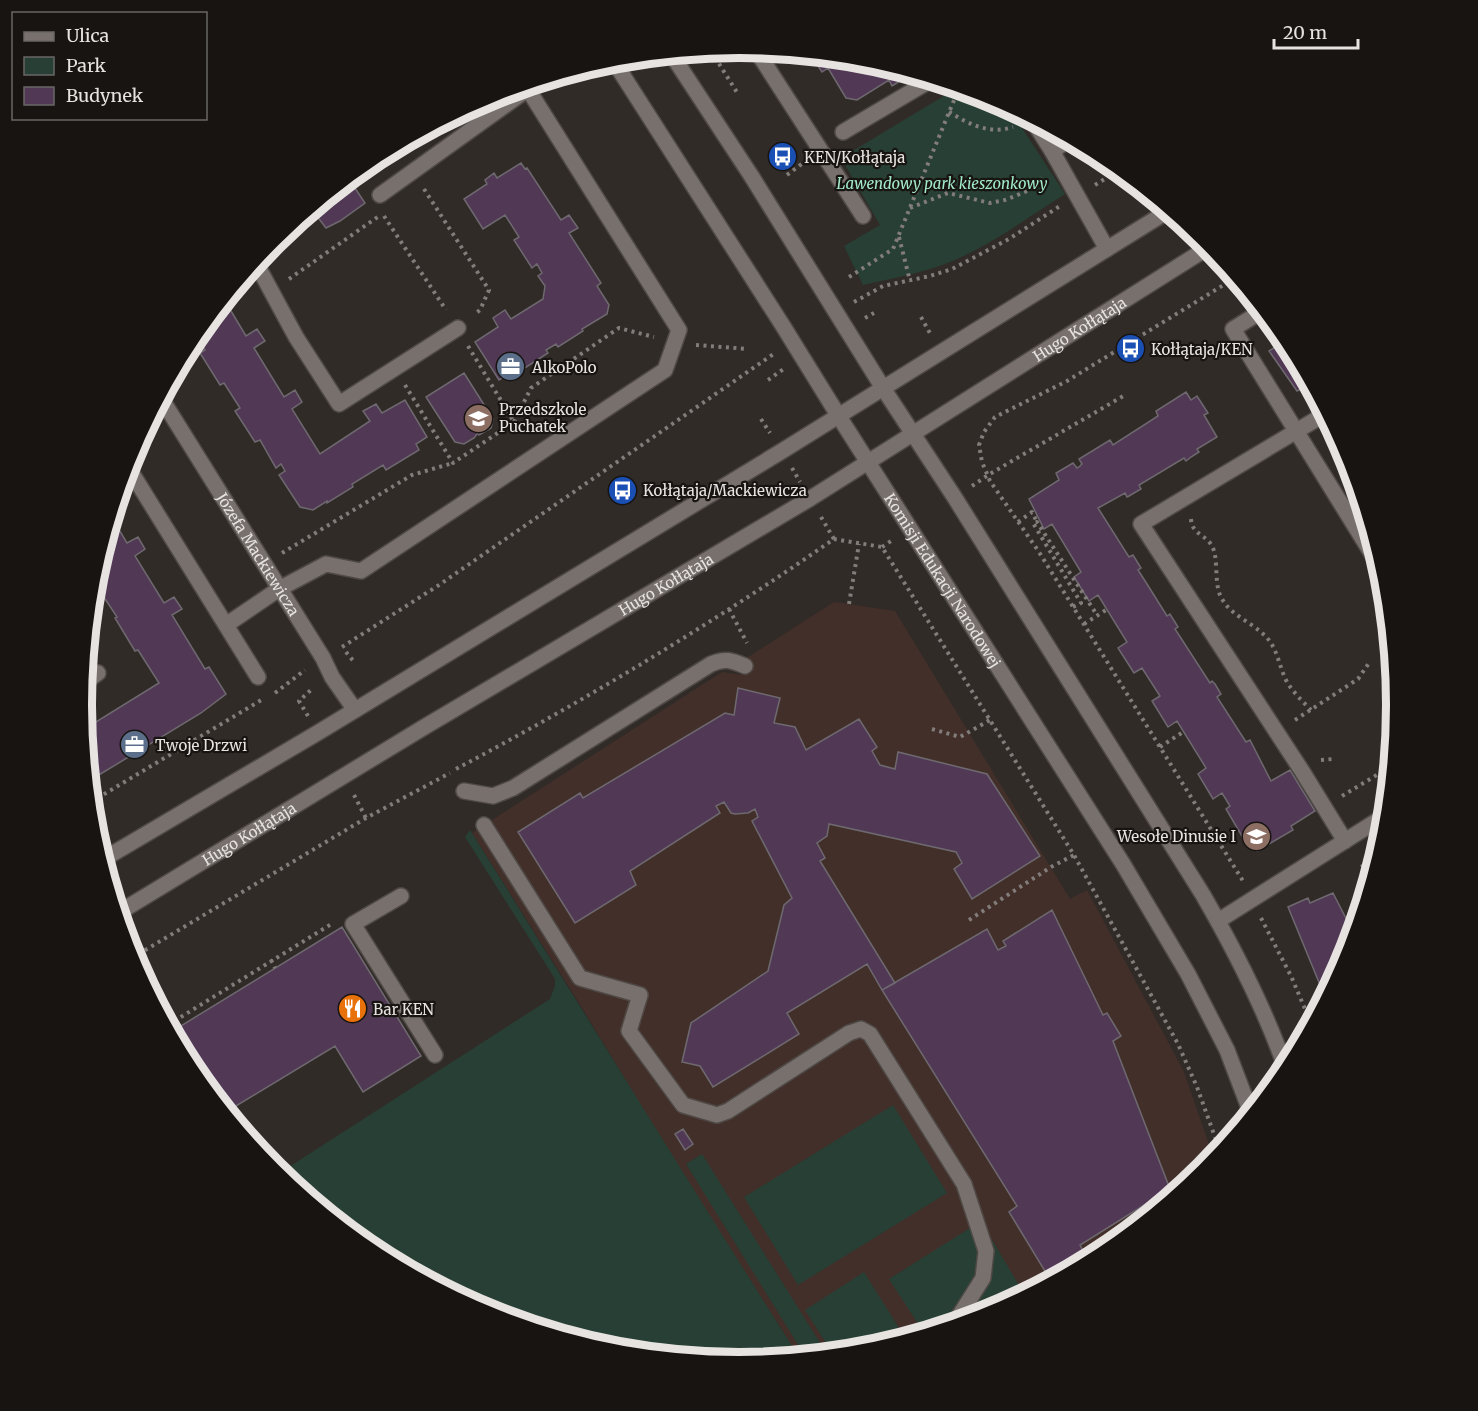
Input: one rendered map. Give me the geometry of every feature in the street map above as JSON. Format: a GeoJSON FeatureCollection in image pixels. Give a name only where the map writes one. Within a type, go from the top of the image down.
{"type":"FeatureCollection","features":[{"type":"Feature","properties":{"kind":"street"},"geometry":{"type":"LineString","coordinates":[[762,59],[863,216]]}},
{"type":"Feature","properties":{"kind":"street"},"geometry":{"type":"LineString","coordinates":[[676,62],[955,498],[1218,921],[1257,1000],[1281,1058]]}},
{"type":"Feature","properties":{"kind":"street","name":"Komisji Edukacji Narodowej"},"geometry":{"type":"LineString","coordinates":[[619,70],[1123,864],[1188,974],[1227,1050],[1248,1104]]}},
{"type":"Feature","properties":{"kind":"street"},"geometry":{"type":"LineString","coordinates":[[843,132],[922,86]]}},
{"type":"Feature","properties":{"kind":"street"},"geometry":{"type":"LineString","coordinates":[[226,625],[279,589],[326,564],[361,571],[664,370],[679,330],[530,93]]}},
{"type":"Feature","properties":{"kind":"street"},"geometry":{"type":"LineString","coordinates":[[380,195],[509,101]]}},
{"type":"Feature","properties":{"kind":"street"},"geometry":{"type":"LineString","coordinates":[[1032,129],[1054,154],[1107,249]]}},
{"type":"Feature","properties":{"kind":"street"},"geometry":{"type":"LineString","coordinates":[[1054,154],[1063,146]]}},
{"type":"Feature","properties":{"kind":"street"},"geometry":{"type":"LineString","coordinates":[[110,855],[782,452],[1161,215]]}},
{"type":"Feature","properties":{"kind":"street","name":"Hugo Kołłątaja"},"geometry":{"type":"LineString","coordinates":[[125,909],[436,720],[868,463],[1200,253]]}},
{"type":"Feature","properties":{"kind":"street"},"geometry":{"type":"LineString","coordinates":[[260,271],[296,337],[339,404],[458,328]]}},
{"type":"Feature","properties":{"kind":"street"},"geometry":{"type":"LineString","coordinates":[[1255,316],[1233,329],[1365,542]]}},
{"type":"Feature","properties":{"kind":"street","name":"Józefa Mackiewicza"},"geometry":{"type":"LineString","coordinates":[[166,406],[323,658],[332,677],[355,710]]}},
{"type":"Feature","properties":{"kind":"street"},"geometry":{"type":"LineString","coordinates":[[1318,418],[1140,524],[1277,732],[1345,841]]}},
{"type":"Feature","properties":{"kind":"street"},"geometry":{"type":"LineString","coordinates":[[134,477],[258,677]]}},
{"type":"Feature","properties":{"kind":"street"},"geometry":{"type":"LineString","coordinates":[[464,791],[493,796],[513,788],[711,664],[730,659],[745,666]]}},
{"type":"Feature","properties":{"kind":"street"},"geometry":{"type":"LineString","coordinates":[[93,677],[98,673]]}},
{"type":"Feature","properties":{"kind":"street"},"geometry":{"type":"LineString","coordinates":[[1218,921],[1375,822]]}},
{"type":"Feature","properties":{"kind":"street"},"geometry":{"type":"LineString","coordinates":[[484,825],[580,978],[640,995],[629,1031],[683,1105],[717,1115],[728,1111],[849,1033],[861,1029],[870,1034],[964,1184],[986,1251],[983,1278],[961,1313]]}},
{"type":"Feature","properties":{"kind":"street"},"geometry":{"type":"LineString","coordinates":[[400,896],[353,924],[435,1055]]}},
{"type":"Feature","properties":{"kind":"path"},"geometry":{"type":"LineString","coordinates":[[716,59],[738,94]]}},
{"type":"Feature","properties":{"kind":"path"},"geometry":{"type":"LineString","coordinates":[[849,277],[893,249],[956,96]]}},
{"type":"Feature","properties":{"kind":"path"},"geometry":{"type":"LineString","coordinates":[[949,112],[970,124],[993,130],[1022,124]]}},
{"type":"Feature","properties":{"kind":"path"},"geometry":{"type":"LineString","coordinates":[[910,209],[948,193],[990,203],[1005,200],[1025,192],[1045,176],[1054,154]]}},
{"type":"Feature","properties":{"kind":"path"},"geometry":{"type":"LineString","coordinates":[[413,171],[489,290],[480,310],[458,328]]}},
{"type":"Feature","properties":{"kind":"path"},"geometry":{"type":"LineString","coordinates":[[837,313],[883,286],[952,269],[984,253],[1109,176]]}},
{"type":"Feature","properties":{"kind":"path"},"geometry":{"type":"LineString","coordinates":[[271,292],[382,214],[458,328],[514,422]]}},
{"type":"Feature","properties":{"kind":"path"},"geometry":{"type":"LineString","coordinates":[[898,236],[909,281]]}},
{"type":"Feature","properties":{"kind":"path"},"geometry":{"type":"LineString","coordinates":[[1228,282],[1067,381],[995,417],[984,432],[979,445],[982,462],[988,475],[1084,624],[1245,885],[1291,976],[1307,1014]]}},
{"type":"Feature","properties":{"kind":"path"},"geometry":{"type":"LineString","coordinates":[[281,554],[412,475],[453,463],[514,422],[531,388],[619,328],[674,343],[748,350]]}},
{"type":"Feature","properties":{"kind":"path"},"geometry":{"type":"LineString","coordinates":[[99,797],[277,691],[323,658],[439,585],[792,341]]}},
{"type":"Feature","properties":{"kind":"path"},"geometry":{"type":"LineString","coordinates":[[395,369],[453,463]]}},
{"type":"Feature","properties":{"kind":"path"},"geometry":{"type":"LineString","coordinates":[[988,475],[1125,395]]}},
{"type":"Feature","properties":{"kind":"path"},"geometry":{"type":"LineString","coordinates":[[1191,495],[1194,506],[1191,522],[1196,532],[1210,543],[1214,550],[1217,590],[1222,601],[1263,633],[1274,646],[1286,680],[1311,710]]}},
{"type":"Feature","properties":{"kind":"path"},"geometry":{"type":"LineString","coordinates":[[1018,522],[1032,512],[1097,615]]}},
{"type":"Feature","properties":{"kind":"path"},"geometry":{"type":"LineString","coordinates":[[1037,522],[1033,523],[1082,603],[1073,607]]}},
{"type":"Feature","properties":{"kind":"path"},"geometry":{"type":"LineString","coordinates":[[141,953],[366,818],[532,728],[729,609],[834,539],[882,547],[1074,855],[1178,1044],[1216,1141]]}},
{"type":"Feature","properties":{"kind":"path"},"geometry":{"type":"LineString","coordinates":[[849,604],[859,543]]}},
{"type":"Feature","properties":{"kind":"path"},"geometry":{"type":"LineString","coordinates":[[729,609],[748,645]]}},
{"type":"Feature","properties":{"kind":"path"},"geometry":{"type":"LineString","coordinates":[[1084,624],[1106,610]]}},
{"type":"Feature","properties":{"kind":"path"},"geometry":{"type":"LineString","coordinates":[[1277,732],[1358,679],[1369,663]]}},
{"type":"Feature","properties":{"kind":"path"},"geometry":{"type":"LineString","coordinates":[[932,729],[960,737],[990,720]]}},
{"type":"Feature","properties":{"kind":"path"},"geometry":{"type":"LineString","coordinates":[[1160,747],[1183,732]]}},
{"type":"Feature","properties":{"kind":"path"},"geometry":{"type":"LineString","coordinates":[[1324,806],[1382,772]]}},
{"type":"Feature","properties":{"kind":"path"},"geometry":{"type":"LineString","coordinates":[[969,920],[1051,867],[1074,855]]}},
{"type":"Feature","properties":{"kind":"path"},"geometry":{"type":"LineString","coordinates":[[1361,867],[1366,864]]}},
{"type":"Feature","properties":{"kind":"path"},"geometry":{"type":"LineString","coordinates":[[175,1021],[345,916],[353,924]]}},
{"type":"Feature","properties":{"kind":"path"},"geometry":{"type":"LineString","coordinates":[[271,960],[275,968]]}},
{"type":"Feature","properties":{"kind":"shaded area"},"geometry":{"type":"Polygon","coordinates":[[[834,602],[895,611],[1070,899],[1087,890],[1184,1072],[1210,1148],[1166,1192],[1133,1219],[1062,1266],[1025,1286],[947,1318],[906,1330],[865,1340],[794,1350],[677,1165],[472,833],[722,672],[743,675],[747,658],[834,602]]]}},
{"type":"Feature","properties":{"kind":"green space","name":"Lawendowy park kieszonkowy"},"geometry":{"type":"Polygon","coordinates":[[[948,93],[1018,122],[1065,194],[999,237],[964,256],[927,270],[863,285],[844,246],[880,225],[841,158],[948,93]]]}},
{"type":"Feature","properties":{"kind":"green space"},"geometry":{"type":"Polygon","coordinates":[[[470,830],[794,1350],[739,1352],[655,1347],[613,1340],[531,1318],[453,1286],[415,1266],[345,1219],[287,1168],[550,999],[555,979],[465,837],[470,830]]]}},
{"type":"Feature","properties":{"kind":"green space"},"geometry":{"type":"Polygon","coordinates":[[[893,1105],[947,1193],[798,1285],[744,1197],[893,1105]]]}},
{"type":"Feature","properties":{"kind":"green space"},"geometry":{"type":"Polygon","coordinates":[[[702,1154],[823,1347],[801,1349],[686,1164],[702,1154]]]}},
{"type":"Feature","properties":{"kind":"green space"},"geometry":{"type":"Polygon","coordinates":[[[981,1221],[1021,1288],[987,1303],[919,1326],[889,1279],[981,1221]]]}},
{"type":"Feature","properties":{"kind":"green space"},"geometry":{"type":"Polygon","coordinates":[[[864,1272],[901,1331],[828,1346],[805,1310],[864,1272]]]}},
{"type":"Feature","properties":{"kind":"building"},"geometry":{"type":"Polygon","coordinates":[[[816,63],[902,80],[892,86],[889,80],[857,100],[846,98],[828,68],[822,72],[816,63]]]}},
{"type":"Feature","properties":{"kind":"building"},"geometry":{"type":"Polygon","coordinates":[[[521,163],[525,169],[527,168],[561,220],[569,215],[578,228],[569,233],[601,283],[597,286],[609,305],[607,314],[582,329],[583,331],[558,347],[556,344],[546,350],[548,353],[514,375],[512,372],[499,380],[475,342],[498,327],[493,318],[505,310],[511,319],[543,299],[545,286],[538,276],[542,273],[537,264],[532,268],[514,240],[519,237],[505,215],[483,229],[464,199],[487,184],[485,180],[494,173],[497,178],[521,163]]]}},
{"type":"Feature","properties":{"kind":"building"},"geometry":{"type":"Polygon","coordinates":[[[354,186],[365,203],[326,228],[316,215],[354,186]]]}},
{"type":"Feature","properties":{"kind":"building"},"geometry":{"type":"Polygon","coordinates":[[[229,308],[246,336],[257,329],[265,341],[254,348],[284,397],[295,390],[302,402],[292,409],[320,454],[370,421],[363,411],[376,404],[382,413],[405,400],[427,437],[416,444],[419,450],[386,470],[383,465],[327,503],[327,501],[313,510],[300,507],[279,475],[285,471],[281,464],[276,468],[260,440],[255,442],[235,411],[240,408],[224,383],[220,385],[200,353],[205,350],[202,345],[229,308]]]}},
{"type":"Feature","properties":{"kind":"building"},"geometry":{"type":"Polygon","coordinates":[[[1277,346],[1302,388],[1297,391],[1269,351],[1277,346]]]}},
{"type":"Feature","properties":{"kind":"building"},"geometry":{"type":"Polygon","coordinates":[[[464,373],[493,419],[491,428],[479,435],[478,433],[464,444],[455,442],[426,397],[464,373]]]}},
{"type":"Feature","properties":{"kind":"building"},"geometry":{"type":"Polygon","coordinates":[[[1186,392],[1191,400],[1197,396],[1208,413],[1204,415],[1217,437],[1197,449],[1199,452],[1186,461],[1184,458],[1139,485],[1141,489],[1127,497],[1125,493],[1098,508],[1129,557],[1133,555],[1141,568],[1138,570],[1167,616],[1170,614],[1178,627],[1175,629],[1210,683],[1212,681],[1215,684],[1221,694],[1217,697],[1246,742],[1250,740],[1271,781],[1290,770],[1315,811],[1291,826],[1293,830],[1257,851],[1251,841],[1246,843],[1226,809],[1230,806],[1222,793],[1213,799],[1198,774],[1206,768],[1177,721],[1168,727],[1152,701],[1160,696],[1142,668],[1134,673],[1118,648],[1127,642],[1098,595],[1089,601],[1074,577],[1081,572],[1052,524],[1044,529],[1029,499],[1059,480],[1056,473],[1073,463],[1077,468],[1082,464],[1079,459],[1110,440],[1113,445],[1158,416],[1156,411],[1186,392]]]}},
{"type":"Feature","properties":{"kind":"building"},"geometry":{"type":"Polygon","coordinates":[[[117,527],[127,543],[138,537],[145,549],[135,556],[164,603],[174,597],[182,609],[172,615],[205,669],[209,667],[226,694],[201,713],[96,777],[92,715],[96,722],[159,683],[138,650],[135,651],[115,618],[117,617],[102,594],[117,527]]]}},
{"type":"Feature","properties":{"kind":"building"},"geometry":{"type":"Polygon","coordinates":[[[738,688],[780,698],[774,723],[795,727],[806,750],[859,719],[877,747],[872,751],[880,765],[895,769],[898,752],[987,774],[1040,856],[972,899],[954,869],[962,863],[956,852],[829,824],[827,836],[817,843],[825,858],[820,861],[895,983],[882,990],[867,964],[787,1013],[799,1034],[713,1087],[700,1066],[682,1062],[691,1023],[768,971],[784,905],[792,898],[752,821],[758,817],[755,809],[748,813],[735,814],[731,813],[724,802],[716,806],[720,813],[630,871],[636,885],[575,923],[518,832],[580,793],[583,798],[725,713],[734,715],[738,688]]]}},
{"type":"Feature","properties":{"kind":"building"},"geometry":{"type":"Polygon","coordinates":[[[1333,893],[1348,923],[1321,987],[1288,907],[1308,898],[1310,903],[1333,893]]]}},
{"type":"Feature","properties":{"kind":"building"},"geometry":{"type":"Polygon","coordinates":[[[1052,910],[1103,1015],[1107,1013],[1121,1036],[1113,1041],[1170,1188],[1080,1245],[1084,1252],[1047,1274],[1009,1212],[1017,1206],[882,990],[987,929],[998,950],[1006,946],[1003,941],[1052,910]]]}},
{"type":"Feature","properties":{"kind":"building"},"geometry":{"type":"Polygon","coordinates":[[[342,927],[421,1056],[363,1092],[335,1046],[233,1108],[201,1065],[178,1028],[342,927]]]}},
{"type":"Feature","properties":{"kind":"building"},"geometry":{"type":"Polygon","coordinates":[[[683,1129],[693,1144],[685,1150],[675,1134],[683,1129]]]}},
{"type":"Feature","properties":{"kind":"place","name":"KEN/Kołłątaja"},"geometry":{"type":"Point","coordinates":[783,157]}},
{"type":"Feature","properties":{"kind":"place","name":"Kołłątaja/KEN"},"geometry":{"type":"Point","coordinates":[1130,349]}},
{"type":"Feature","properties":{"kind":"place","name":"AlkoPolo"},"geometry":{"type":"Point","coordinates":[511,367]}},
{"type":"Feature","properties":{"kind":"place","name":"Przedszkole Puchatek"},"geometry":{"type":"Point","coordinates":[478,418]}},
{"type":"Feature","properties":{"kind":"place","name":"Kołłątaja/Mackiewicza"},"geometry":{"type":"Point","coordinates":[622,490]}},
{"type":"Feature","properties":{"kind":"place","name":"Twoje Drzwi"},"geometry":{"type":"Point","coordinates":[134,745]}},
{"type":"Feature","properties":{"kind":"place","name":"Wesołe Dinusie I"},"geometry":{"type":"Point","coordinates":[1257,836]}},
{"type":"Feature","properties":{"kind":"place","name":"Bar KEN"},"geometry":{"type":"Point","coordinates":[352,1009]}}]}
